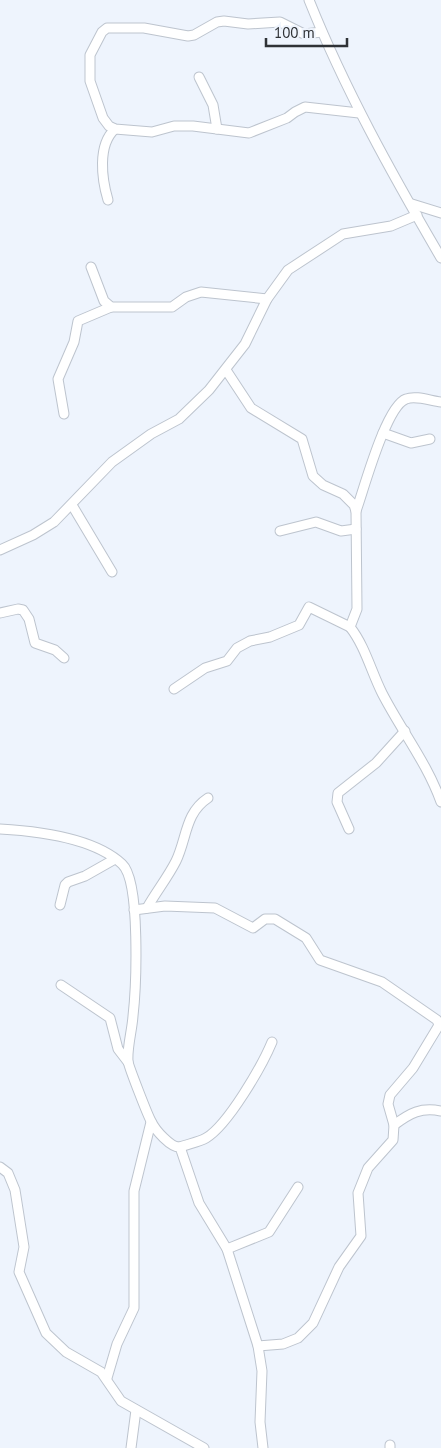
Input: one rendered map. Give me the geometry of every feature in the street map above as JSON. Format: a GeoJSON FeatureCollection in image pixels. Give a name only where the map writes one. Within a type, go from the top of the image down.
{"type":"FeatureCollection","features":[{"type":"Feature","properties":{"kind":"street"},"geometry":{"type":"LineString","coordinates":[[309,0],[359,113],[441,258]]}},
{"type":"Feature","properties":{"kind":"street"},"geometry":{"type":"LineString","coordinates":[[322,32],[304,34],[274,22],[248,24],[217,22],[194,36],[144,28],[107,28],[102,32],[90,55],[90,81],[103,118],[108,126],[115,129],[152,132],[174,126],[193,126],[253,132],[287,118],[305,107],[359,113]]}},
{"type":"Feature","properties":{"kind":"street"},"geometry":{"type":"LineString","coordinates":[[199,77],[213,105],[217,129]]}},
{"type":"Feature","properties":{"kind":"street"},"geometry":{"type":"LineString","coordinates":[[108,200],[103,175],[104,158],[106,144],[115,129]]}},
{"type":"Feature","properties":{"kind":"street"},"geometry":{"type":"LineString","coordinates":[[412,204],[441,213]]}},
{"type":"Feature","properties":{"kind":"street"},"geometry":{"type":"LineString","coordinates":[[0,550],[34,535],[72,506],[112,462],[151,434],[179,419],[226,370],[254,328],[267,299],[288,270],[331,240],[351,231],[391,226],[418,215]]}},
{"type":"Feature","properties":{"kind":"street"},"geometry":{"type":"LineString","coordinates":[[92,266],[104,301],[111,307]]}},
{"type":"Feature","properties":{"kind":"street"},"geometry":{"type":"LineString","coordinates":[[64,414],[58,379],[74,342],[78,321],[111,307],[172,308],[186,298],[201,292],[267,299]]}},
{"type":"Feature","properties":{"kind":"street"},"geometry":{"type":"LineString","coordinates":[[226,370],[251,408],[302,439],[313,476],[323,484],[343,494],[354,505],[356,511],[357,609],[350,627]]}},
{"type":"Feature","properties":{"kind":"street"},"geometry":{"type":"LineString","coordinates":[[356,511],[392,412],[400,402],[407,398],[441,402]]}},
{"type":"Feature","properties":{"kind":"street"},"geometry":{"type":"LineString","coordinates":[[383,433],[411,443],[430,439]]}},
{"type":"Feature","properties":{"kind":"street"},"geometry":{"type":"LineString","coordinates":[[72,506],[112,572]]}},
{"type":"Feature","properties":{"kind":"street"},"geometry":{"type":"LineString","coordinates":[[280,530],[316,522],[340,531],[356,529]]}},
{"type":"Feature","properties":{"kind":"street"},"geometry":{"type":"LineString","coordinates":[[174,689],[205,668],[227,661],[242,644],[276,635],[299,625],[309,607],[350,627],[359,638],[383,694],[405,730],[441,802]]}},
{"type":"Feature","properties":{"kind":"street"},"geometry":{"type":"LineString","coordinates":[[0,613],[18,609],[23,610],[29,619],[35,643],[55,650],[64,658]]}},
{"type":"Feature","properties":{"kind":"street"},"geometry":{"type":"LineString","coordinates":[[350,829],[337,802],[338,793],[376,763],[405,730]]}},
{"type":"Feature","properties":{"kind":"street"},"geometry":{"type":"LineString","coordinates":[[147,908],[182,848],[192,812],[208,798]]}},
{"type":"Feature","properties":{"kind":"street"},"geometry":{"type":"LineString","coordinates":[[0,829],[38,831],[65,838],[84,844],[123,864],[129,877],[134,910],[136,976],[128,1062]]}},
{"type":"Feature","properties":{"kind":"street"},"geometry":{"type":"LineString","coordinates":[[60,905],[65,885],[68,882],[85,876],[116,859]]}},
{"type":"Feature","properties":{"kind":"street"},"geometry":{"type":"LineString","coordinates":[[134,910],[147,908],[215,908],[253,928],[265,919],[275,919],[306,938],[319,959],[382,982],[437,1020],[438,1029],[409,1072],[390,1095],[388,1104],[394,1125],[393,1140],[368,1168],[362,1179],[358,1199],[361,1236],[339,1266],[313,1323],[298,1338],[283,1344],[258,1346]]}},
{"type":"Feature","properties":{"kind":"street"},"geometry":{"type":"LineString","coordinates":[[61,984],[110,1018],[118,1049],[128,1062],[151,1122],[175,1148],[206,1138],[216,1128],[236,1104],[263,1065],[272,1042]]}},
{"type":"Feature","properties":{"kind":"street"},"geometry":{"type":"LineString","coordinates":[[394,1125],[417,1110],[441,1110]]}},
{"type":"Feature","properties":{"kind":"street"},"geometry":{"type":"LineString","coordinates":[[107,1378],[117,1344],[134,1308],[134,1191],[151,1122]]}},
{"type":"Feature","properties":{"kind":"street"},"geometry":{"type":"LineString","coordinates":[[180,1147],[199,1202],[227,1249],[258,1346],[262,1371],[260,1422],[263,1448]]}},
{"type":"Feature","properties":{"kind":"street"},"geometry":{"type":"LineString","coordinates":[[0,1167],[8,1173],[15,1190],[24,1247],[19,1272],[46,1333],[57,1345],[107,1378],[121,1401],[204,1448]]}},
{"type":"Feature","properties":{"kind":"street"},"geometry":{"type":"LineString","coordinates":[[227,1249],[268,1232],[298,1187]]}},
{"type":"Feature","properties":{"kind":"street"},"geometry":{"type":"LineString","coordinates":[[131,1448],[136,1410]]}}]}
